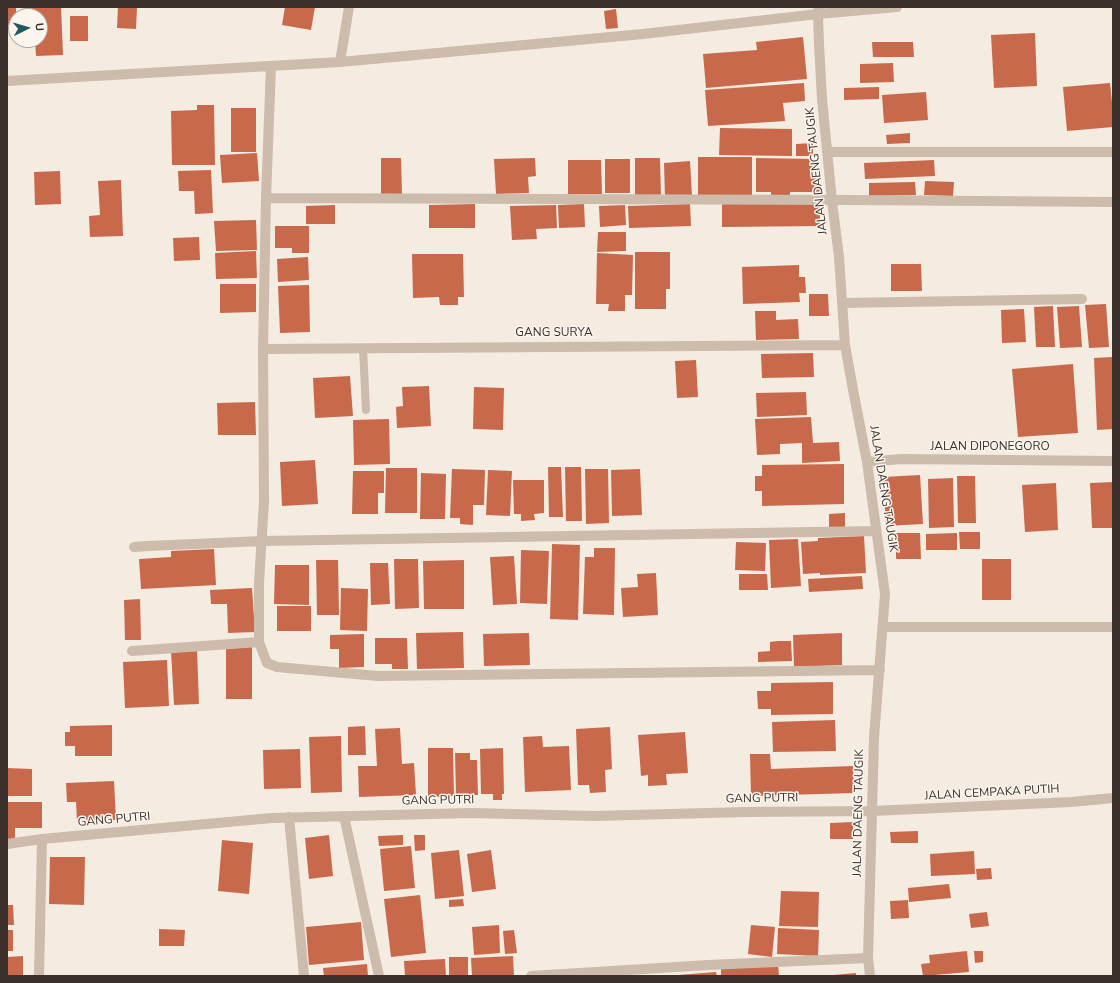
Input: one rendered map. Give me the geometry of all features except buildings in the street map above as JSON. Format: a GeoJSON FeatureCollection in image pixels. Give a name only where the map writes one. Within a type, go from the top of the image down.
{"type":"FeatureCollection","features":[{"type":"Feature","properties":{"kind":"street"},"geometry":{"type":"LineString","coordinates":[[340,62],[349,7]]}},
{"type":"Feature","properties":{"kind":"street"},"geometry":{"type":"LineString","coordinates":[[7,81],[340,62],[643,34],[818,10],[897,7]]}},
{"type":"Feature","properties":{"kind":"street","name":"JALAN DAENG TAUGIK"},"geometry":{"type":"LineString","coordinates":[[818,10],[822,92],[839,257],[845,344],[867,462],[885,594],[874,738],[868,958],[870,976]]}},
{"type":"Feature","properties":{"kind":"street"},"geometry":{"type":"LineString","coordinates":[[270,66],[263,348],[264,500],[259,583],[259,642],[267,663],[277,667],[378,676],[880,670]]}},
{"type":"Feature","properties":{"kind":"street"},"geometry":{"type":"LineString","coordinates":[[827,152],[1113,152]]}},
{"type":"Feature","properties":{"kind":"street"},"geometry":{"type":"LineString","coordinates":[[266,198],[1113,202]]}},
{"type":"Feature","properties":{"kind":"street"},"geometry":{"type":"LineString","coordinates":[[843,303],[1082,298]]}},
{"type":"Feature","properties":{"kind":"street","name":"GANG SURYA"},"geometry":{"type":"LineString","coordinates":[[263,348],[845,344]]}},
{"type":"Feature","properties":{"kind":"street","name":"JALAN DIPONEGORO"},"geometry":{"type":"LineString","coordinates":[[867,462],[901,459],[1113,461]]}},
{"type":"Feature","properties":{"kind":"street"},"geometry":{"type":"LineString","coordinates":[[134,547],[262,541],[876,531]]}},
{"type":"Feature","properties":{"kind":"street"},"geometry":{"type":"LineString","coordinates":[[883,627],[1113,627]]}},
{"type":"Feature","properties":{"kind":"street"},"geometry":{"type":"LineString","coordinates":[[132,651],[259,642]]}},
{"type":"Feature","properties":{"kind":"street","name":"JALAN CEMPAKA PUTIH"},"geometry":{"type":"LineString","coordinates":[[872,811],[1071,802],[1113,798]]}},
{"type":"Feature","properties":{"kind":"street","name":"GANG PUTRI"},"geometry":{"type":"LineString","coordinates":[[7,844],[289,817],[471,813],[594,816],[746,812],[872,811]]}},
{"type":"Feature","properties":{"kind":"street"},"geometry":{"type":"LineString","coordinates":[[344,816],[379,976]]}},
{"type":"Feature","properties":{"kind":"street"},"geometry":{"type":"LineString","coordinates":[[289,817],[304,976]]}},
{"type":"Feature","properties":{"kind":"street"},"geometry":{"type":"LineString","coordinates":[[39,976],[42,840]]}},
{"type":"Feature","properties":{"kind":"street"},"geometry":{"type":"LineString","coordinates":[[531,976],[708,965],[868,958]]}},
{"type":"Feature","properties":{"kind":"lane"},"geometry":{"type":"LineString","coordinates":[[363,348],[366,410]]}}]}
